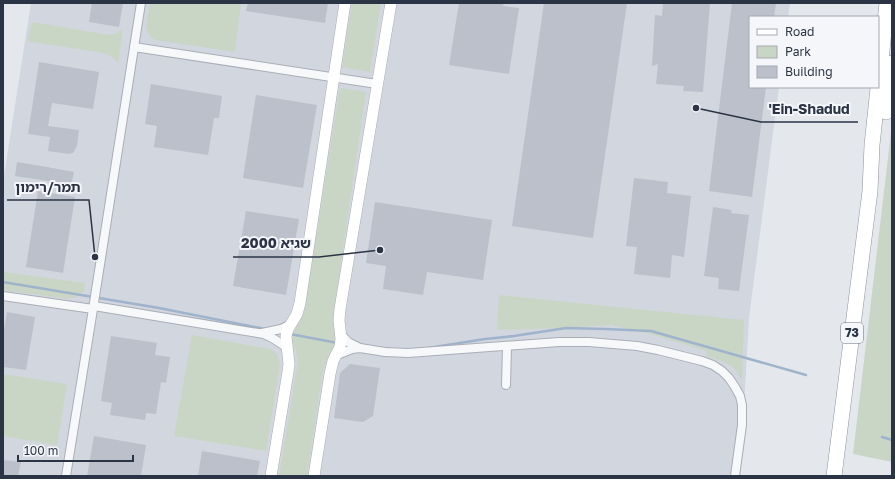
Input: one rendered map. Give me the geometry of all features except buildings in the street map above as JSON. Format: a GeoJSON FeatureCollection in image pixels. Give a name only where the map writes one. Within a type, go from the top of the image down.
{"type":"FeatureCollection","features":[{"type":"Feature","properties":{"kind":"highway","name":"73"},"geometry":{"type":"LineString","coordinates":[[879,79],[887,3]]}},
{"type":"Feature","properties":{"kind":"highway","name":"73"},"geometry":{"type":"LineString","coordinates":[[870,191],[883,136],[892,64]]}},
{"type":"Feature","properties":{"kind":"highway","name":"73"},"geometry":{"type":"LineString","coordinates":[[834,476],[870,191],[872,145],[878,88]]}},
{"type":"Feature","properties":{"kind":"street"},"geometry":{"type":"LineString","coordinates":[[66,476],[141,3]]}},
{"type":"Feature","properties":{"kind":"street"},"geometry":{"type":"LineString","coordinates":[[271,476],[289,364],[286,336],[288,329],[297,314],[300,303],[345,3]]}},
{"type":"Feature","properties":{"kind":"street"},"geometry":{"type":"LineString","coordinates":[[314,476],[330,374],[333,361],[340,347],[340,309],[391,3]]}},
{"type":"Feature","properties":{"kind":"street"},"geometry":{"type":"LineString","coordinates":[[134,47],[377,84]]}},
{"type":"Feature","properties":{"kind":"street"},"geometry":{"type":"LineString","coordinates":[[3,296],[93,307],[262,334],[280,342],[288,349]]}},
{"type":"Feature","properties":{"kind":"street"},"geometry":{"type":"LineString","coordinates":[[262,334],[281,329],[291,324]]}},
{"type":"Feature","properties":{"kind":"street"},"geometry":{"type":"LineString","coordinates":[[340,334],[348,342],[360,348]]}},
{"type":"Feature","properties":{"kind":"street"},"geometry":{"type":"LineString","coordinates":[[337,355],[352,349],[360,348],[385,352],[408,353],[589,342],[621,344],[658,350],[713,365],[729,378],[740,396],[742,405],[742,425],[735,476]]}},
{"type":"Feature","properties":{"kind":"street"},"geometry":{"type":"LineString","coordinates":[[506,385],[507,346]]}},
{"type":"Feature","properties":{"kind":"shaded area"},"geometry":{"type":"Polygon","coordinates":[[[31,3],[790,3],[788,16],[749,16],[749,88],[779,88],[749,318],[740,476],[3,476],[3,182],[31,3]]]}},
{"type":"Feature","properties":{"kind":"green space"},"geometry":{"type":"Polygon","coordinates":[[[150,3],[241,3],[235,52],[155,40],[149,35],[146,27],[150,3]]]}},
{"type":"Feature","properties":{"kind":"green space"},"geometry":{"type":"Polygon","coordinates":[[[352,3],[381,3],[370,72],[342,67],[352,3]]]}},
{"type":"Feature","properties":{"kind":"green space"},"geometry":{"type":"Polygon","coordinates":[[[32,22],[109,35],[117,33],[123,28],[118,64],[111,56],[104,53],[27,41],[32,22]]]}},
{"type":"Feature","properties":{"kind":"green space"},"geometry":{"type":"Polygon","coordinates":[[[340,88],[366,92],[333,317],[336,338],[323,370],[307,476],[279,476],[298,362],[295,347],[292,341],[294,331],[299,324],[305,306],[340,88]]]}},
{"type":"Feature","properties":{"kind":"green space"},"geometry":{"type":"Polygon","coordinates":[[[892,124],[892,462],[853,454],[892,124]]]}},
{"type":"Feature","properties":{"kind":"green space"},"geometry":{"type":"Polygon","coordinates":[[[3,272],[85,283],[84,291],[77,297],[69,299],[3,290],[3,272]]]}},
{"type":"Feature","properties":{"kind":"green space"},"geometry":{"type":"Polygon","coordinates":[[[499,295],[744,320],[742,383],[737,372],[733,368],[723,362],[706,356],[707,351],[654,335],[611,325],[497,330],[499,295]]]}},
{"type":"Feature","properties":{"kind":"green space"},"geometry":{"type":"Polygon","coordinates":[[[192,335],[270,349],[277,354],[280,364],[266,451],[174,436],[192,335]]]}},
{"type":"Feature","properties":{"kind":"green space"},"geometry":{"type":"Polygon","coordinates":[[[3,374],[67,384],[57,445],[3,436],[3,374]]]}},
{"type":"Feature","properties":{"kind":"waterway"},"geometry":{"type":"LineString","coordinates":[[3,282],[159,308],[265,329]]}},
{"type":"Feature","properties":{"kind":"waterway"},"geometry":{"type":"LineString","coordinates":[[428,348],[566,328],[651,331],[806,375]]}},
{"type":"Feature","properties":{"kind":"waterway"},"geometry":{"type":"LineString","coordinates":[[290,334],[338,343]]}},
{"type":"Feature","properties":{"kind":"waterway"},"geometry":{"type":"LineString","coordinates":[[882,437],[892,440]]}},
{"type":"Feature","properties":{"kind":"place","name":"'Ein-Shadud"},"geometry":{"type":"Point","coordinates":[696,108]}},
{"type":"Feature","properties":{"kind":"place","name":"שגיא 2000"},"geometry":{"type":"Point","coordinates":[380,250]}},
{"type":"Feature","properties":{"kind":"place","name":"תמר/רימון"},"geometry":{"type":"Point","coordinates":[95,257]}}]}
